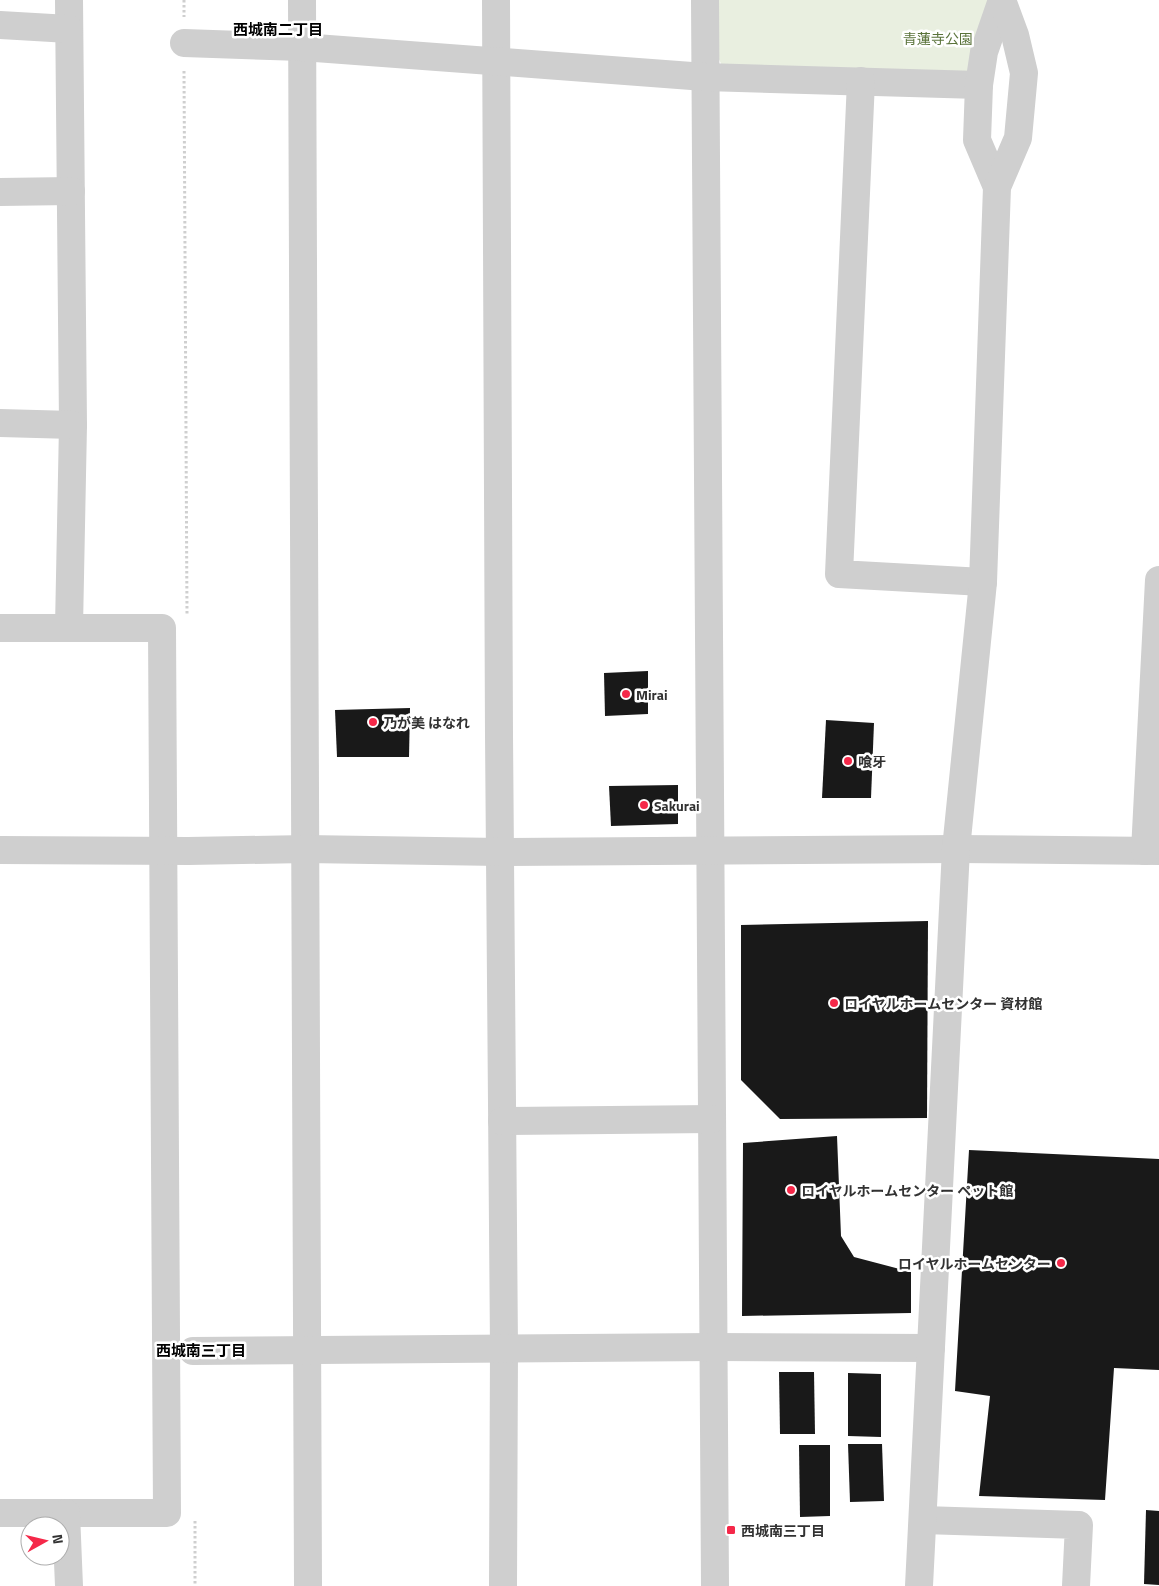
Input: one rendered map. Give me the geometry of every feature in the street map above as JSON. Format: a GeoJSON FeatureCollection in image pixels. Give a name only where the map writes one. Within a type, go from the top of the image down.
{"type":"FeatureCollection","features":[{"type":"Feature","properties":{"kind":"street"},"geometry":{"type":"LineString","coordinates":[[69,0],[74,425],[69,628]]}},
{"type":"Feature","properties":{"kind":"street"},"geometry":{"type":"LineString","coordinates":[[302,0],[308,1586]]}},
{"type":"Feature","properties":{"kind":"street"},"geometry":{"type":"LineString","coordinates":[[496,0],[504,1586]]}},
{"type":"Feature","properties":{"kind":"street"},"geometry":{"type":"LineString","coordinates":[[705,0],[715,1586]]}},
{"type":"Feature","properties":{"kind":"street"},"geometry":{"type":"LineString","coordinates":[[997,188],[977,140],[978,86],[984,52],[1002,0]]}},
{"type":"Feature","properties":{"kind":"street"},"geometry":{"type":"LineString","coordinates":[[919,1586],[956,849],[983,582],[997,188],[1018,138],[1024,72],[1015,35],[1002,0]]}},
{"type":"Feature","properties":{"kind":"street"},"geometry":{"type":"LineString","coordinates":[[0,26],[69,29]]}},
{"type":"Feature","properties":{"kind":"street"},"geometry":{"type":"LineString","coordinates":[[184,43],[302,47],[705,77],[978,86]]}},
{"type":"Feature","properties":{"kind":"street"},"geometry":{"type":"LineString","coordinates":[[861,82],[839,574],[983,582]]}},
{"type":"Feature","properties":{"kind":"street"},"geometry":{"type":"LineString","coordinates":[[0,192],[71,191]]}},
{"type":"Feature","properties":{"kind":"street"},"geometry":{"type":"LineString","coordinates":[[0,423],[74,425]]}},
{"type":"Feature","properties":{"kind":"street"},"geometry":{"type":"LineString","coordinates":[[0,850],[164,851],[306,849],[500,852],[709,852],[956,849],[1152,851],[1159,580]]}},
{"type":"Feature","properties":{"kind":"street"},"geometry":{"type":"LineString","coordinates":[[0,628],[162,628],[167,1513],[0,1513]]}},
{"type":"Feature","properties":{"kind":"street"},"geometry":{"type":"LineString","coordinates":[[502,1121],[712,1119]]}},
{"type":"Feature","properties":{"kind":"street"},"geometry":{"type":"LineString","coordinates":[[193,1351],[714,1347],[931,1348]]}},
{"type":"Feature","properties":{"kind":"street"},"geometry":{"type":"LineString","coordinates":[[66,1513],[69,1586]]}},
{"type":"Feature","properties":{"kind":"street"},"geometry":{"type":"LineString","coordinates":[[922,1520],[1079,1525],[1076,1586]]}},
{"type":"Feature","properties":{"kind":"green space","name":"青蓮寺公園"},"geometry":{"type":"Polygon","coordinates":[[[717,0],[994,0],[971,68],[961,77],[724,70],[717,55],[717,0]]]}},
{"type":"Feature","properties":{"kind":"building","name":"Mirai"},"geometry":{"type":"Polygon","coordinates":[[[648,671],[648,714],[605,716],[604,673],[648,671]]]}},
{"type":"Feature","properties":{"kind":"building","name":"乃が美 はなれ"},"geometry":{"type":"Polygon","coordinates":[[[410,708],[409,757],[337,757],[335,710],[410,708]]]}},
{"type":"Feature","properties":{"kind":"building","name":"喰牙"},"geometry":{"type":"Polygon","coordinates":[[[826,720],[874,723],[871,798],[822,798],[826,720]]]}},
{"type":"Feature","properties":{"kind":"building","name":"Sakurai"},"geometry":{"type":"Polygon","coordinates":[[[678,785],[678,824],[611,826],[609,786],[678,785]]]}},
{"type":"Feature","properties":{"kind":"building","name":"ロイヤルホームセンター 資材館"},"geometry":{"type":"Polygon","coordinates":[[[928,921],[927,1118],[780,1119],[741,1080],[741,925],[928,921]]]}},
{"type":"Feature","properties":{"kind":"building","name":"ロイヤルホームセンター ペット館"},"geometry":{"type":"Polygon","coordinates":[[[837,1136],[841,1236],[854,1257],[911,1272],[911,1313],[742,1316],[743,1143],[837,1136]]]}},
{"type":"Feature","properties":{"kind":"building","name":"ロイヤルホームセンター"},"geometry":{"type":"Polygon","coordinates":[[[969,1150],[1159,1159],[1159,1370],[1114,1368],[1105,1500],[979,1496],[990,1396],[955,1391],[969,1150]]]}},
{"type":"Feature","properties":{"kind":"building"},"geometry":{"type":"Polygon","coordinates":[[[779,1372],[814,1372],[815,1434],[780,1434],[779,1372]]]}},
{"type":"Feature","properties":{"kind":"building"},"geometry":{"type":"Polygon","coordinates":[[[848,1373],[881,1374],[881,1437],[848,1436],[848,1373]]]}},
{"type":"Feature","properties":{"kind":"building"},"geometry":{"type":"Polygon","coordinates":[[[848,1444],[882,1444],[884,1501],[850,1502],[848,1444]]]}},
{"type":"Feature","properties":{"kind":"building"},"geometry":{"type":"Polygon","coordinates":[[[799,1445],[830,1445],[830,1516],[800,1517],[799,1445]]]}},
{"type":"Feature","properties":{"kind":"building"},"geometry":{"type":"Polygon","coordinates":[[[1146,1510],[1159,1511],[1159,1585],[1144,1584],[1146,1510]]]}},
{"type":"Feature","properties":{"kind":"place","name":"Mirai"},"geometry":{"type":"Point","coordinates":[626,694]}},
{"type":"Feature","properties":{"kind":"place","name":"乃が美 はなれ"},"geometry":{"type":"Point","coordinates":[373,722]}},
{"type":"Feature","properties":{"kind":"place","name":"喰牙"},"geometry":{"type":"Point","coordinates":[848,761]}},
{"type":"Feature","properties":{"kind":"place","name":"Sakurai"},"geometry":{"type":"Point","coordinates":[644,805]}},
{"type":"Feature","properties":{"kind":"place","name":"ロイヤルホームセンター 資材館"},"geometry":{"type":"Point","coordinates":[834,1003]}},
{"type":"Feature","properties":{"kind":"place","name":"ロイヤルホームセンター ペット館"},"geometry":{"type":"Point","coordinates":[791,1190]}},
{"type":"Feature","properties":{"kind":"place","name":"ロイヤルホームセンター"},"geometry":{"type":"Point","coordinates":[1061,1263]}},
{"type":"Feature","properties":{"kind":"place","name":"西城南三丁目"},"geometry":{"type":"Point","coordinates":[731,1530]}},
{"type":"Feature","properties":{"kind":"district","name":"西城南二丁目"},"geometry":{"type":"Point","coordinates":[278,29]}},
{"type":"Feature","properties":{"kind":"district","name":"西城南三丁目"},"geometry":{"type":"Point","coordinates":[201,1350]}}]}
